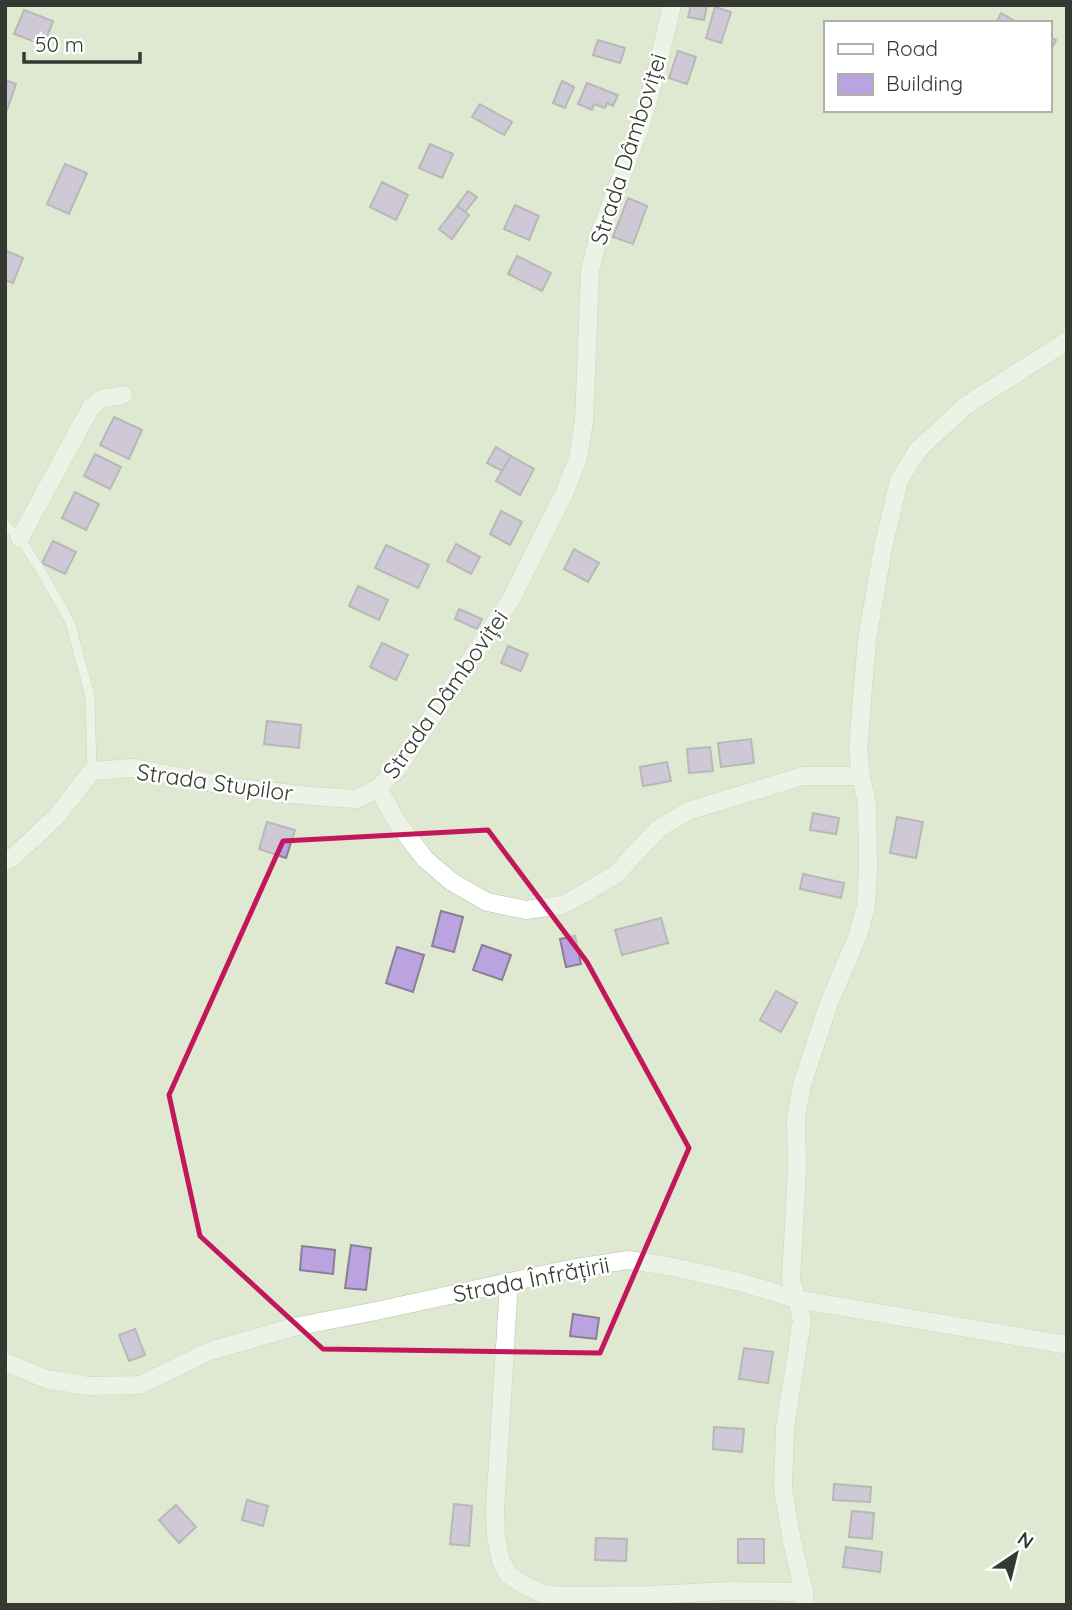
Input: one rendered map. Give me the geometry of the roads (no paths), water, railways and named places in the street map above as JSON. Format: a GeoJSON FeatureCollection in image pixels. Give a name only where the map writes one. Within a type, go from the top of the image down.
{"type":"FeatureCollection","features":[{"type":"Feature","properties":{"kind":"street","name":"Strada Dâmboviței"},"geometry":{"type":"LineString","coordinates":[[672,5],[640,125],[597,238],[590,271],[584,421],[578,458],[564,494],[511,599],[397,769],[378,789],[397,822],[425,859],[452,882],[487,902],[526,909],[562,905],[594,888],[615,875],[659,828],[688,811],[803,776],[860,776]]}},
{"type":"Feature","properties":{"kind":"street"},"geometry":{"type":"LineString","coordinates":[[509,1282],[495,1510],[501,1561],[509,1574],[520,1583],[543,1594],[562,1596],[728,1591],[804,1598],[783,1488],[785,1428],[802,1320],[791,1279],[797,1168],[796,1117],[802,1085],[829,1003],[858,935],[866,906],[867,804],[860,776],[858,749],[867,639],[883,548],[898,480],[918,450],[965,406],[1067,341]]}},
{"type":"Feature","properties":{"kind":"street"},"geometry":{"type":"LineString","coordinates":[[20,538],[91,407],[101,400],[123,395]]}},
{"type":"Feature","properties":{"kind":"street","name":"Strada Stupilor"},"geometry":{"type":"LineString","coordinates":[[92,771],[133,768],[239,788],[357,799],[378,789]]}},
{"type":"Feature","properties":{"kind":"street"},"geometry":{"type":"LineString","coordinates":[[5,862],[57,816],[92,771]]}},
{"type":"Feature","properties":{"kind":"street","name":"Strada Înfrățirii"},"geometry":{"type":"LineString","coordinates":[[5,1362],[46,1380],[88,1386],[140,1385],[210,1351],[282,1330],[570,1269],[628,1260],[716,1276],[796,1299],[1067,1345]]}},
{"type":"Feature","properties":{"kind":"lane"},"geometry":{"type":"LineString","coordinates":[[5,525],[20,538],[69,622],[90,696],[92,771]]}}]}
